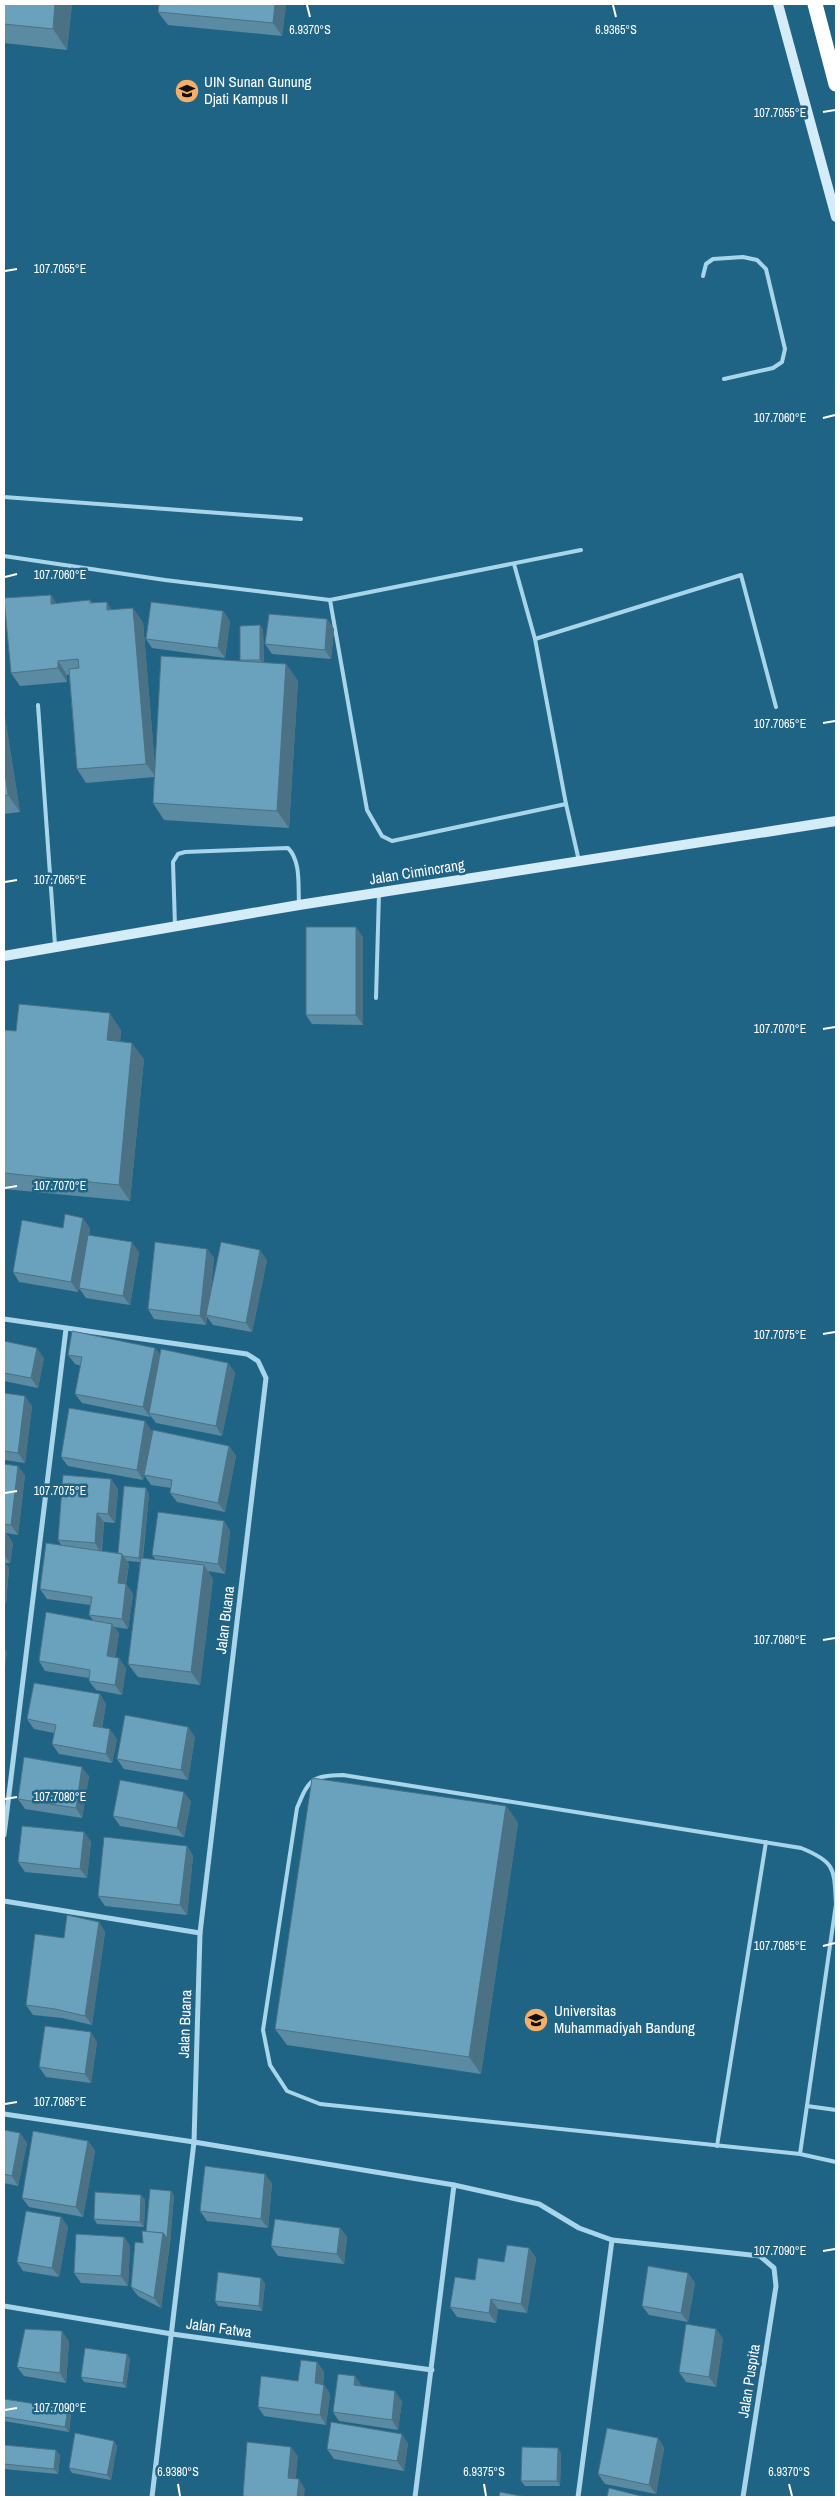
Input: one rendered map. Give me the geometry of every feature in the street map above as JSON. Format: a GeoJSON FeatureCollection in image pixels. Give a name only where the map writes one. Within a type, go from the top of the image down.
{"type":"FeatureCollection","features":[{"type":"Feature","properties":{"kind":"highway"},"geometry":{"type":"LineString","coordinates":[[815,4],[836,84]]}},
{"type":"Feature","properties":{"kind":"main road"},"geometry":{"type":"LineString","coordinates":[[778,4],[836,217]]}},
{"type":"Feature","properties":{"kind":"main road","name":"Jalan Cimincrang"},"geometry":{"type":"LineString","coordinates":[[4,956],[299,905],[836,821]]}},
{"type":"Feature","properties":{"kind":"street","name":"Jalan Buana"},"geometry":{"type":"LineString","coordinates":[[4,1319],[247,1354],[258,1361],[266,1378],[200,1933],[194,2142],[152,2497]]}},
{"type":"Feature","properties":{"kind":"street"},"geometry":{"type":"LineString","coordinates":[[4,1835],[66,1329]]}},
{"type":"Feature","properties":{"kind":"street"},"geometry":{"type":"LineString","coordinates":[[4,1901],[200,1933]]}},
{"type":"Feature","properties":{"kind":"street"},"geometry":{"type":"LineString","coordinates":[[4,2114],[194,2142],[454,2185],[539,2204],[579,2228],[612,2240],[578,2497]]}},
{"type":"Feature","properties":{"kind":"street"},"geometry":{"type":"LineString","coordinates":[[415,2497],[454,2185]]}},
{"type":"Feature","properties":{"kind":"street","name":"Jalan Puspita"},"geometry":{"type":"LineString","coordinates":[[612,2240],[760,2256],[774,2268],[776,2286],[743,2497]]}},
{"type":"Feature","properties":{"kind":"street","name":"Jalan Fatwa"},"geometry":{"type":"LineString","coordinates":[[4,2306],[172,2334],[432,2370]]}},
{"type":"Feature","properties":{"kind":"lane"},"geometry":{"type":"LineString","coordinates":[[703,276],[706,264],[713,259],[744,257],[757,260],[766,269],[785,349],[782,362],[772,368],[724,379]]}},
{"type":"Feature","properties":{"kind":"lane"},"geometry":{"type":"LineString","coordinates":[[4,497],[302,519]]}},
{"type":"Feature","properties":{"kind":"lane"},"geometry":{"type":"LineString","coordinates":[[4,556],[165,580],[330,600],[581,550]]}},
{"type":"Feature","properties":{"kind":"lane"},"geometry":{"type":"LineString","coordinates":[[514,564],[535,639],[566,804],[580,862]]}},
{"type":"Feature","properties":{"kind":"lane"},"geometry":{"type":"LineString","coordinates":[[535,639],[741,576],[776,707]]}},
{"type":"Feature","properties":{"kind":"lane"},"geometry":{"type":"LineString","coordinates":[[330,600],[367,810],[382,836],[392,841],[566,804]]}},
{"type":"Feature","properties":{"kind":"lane"},"geometry":{"type":"LineString","coordinates":[[38,705],[55,947]]}},
{"type":"Feature","properties":{"kind":"lane"},"geometry":{"type":"LineString","coordinates":[[175,926],[173,862],[178,854],[185,852],[288,848],[295,860],[299,905]]}},
{"type":"Feature","properties":{"kind":"lane"},"geometry":{"type":"LineString","coordinates":[[376,998],[379,893]]}},
{"type":"Feature","properties":{"kind":"lane"},"geometry":{"type":"LineString","coordinates":[[800,2154],[836,1904],[835,1874],[823,1857],[802,1848],[343,1775],[320,1776],[306,1786],[297,1808],[263,2030],[270,2065],[287,2091],[320,2104],[800,2154],[836,2162]]}},
{"type":"Feature","properties":{"kind":"lane"},"geometry":{"type":"LineString","coordinates":[[718,2146],[766,1842]]}},
{"type":"Feature","properties":{"kind":"lane"},"geometry":{"type":"LineString","coordinates":[[807,2106],[836,2110]]}},
{"type":"Feature","properties":{"kind":"building"},"geometry":{"type":"Polygon","coordinates":[[[4,4],[55,4],[53,29],[4,24],[4,4]]]}},
{"type":"Feature","properties":{"kind":"building"},"geometry":{"type":"Polygon","coordinates":[[[159,4],[275,4],[273,23],[158,12],[159,4]]]}},
{"type":"Feature","properties":{"kind":"building"},"geometry":{"type":"Polygon","coordinates":[[[51,595],[51,604],[90,600],[90,603],[107,602],[107,610],[133,608],[146,764],[77,769],[69,669],[79,668],[78,659],[58,661],[58,668],[11,673],[4,598],[51,595]]]}},
{"type":"Feature","properties":{"kind":"building"},"geometry":{"type":"Polygon","coordinates":[[[151,602],[223,611],[218,648],[146,639],[151,602]]]}},
{"type":"Feature","properties":{"kind":"building"},"geometry":{"type":"Polygon","coordinates":[[[269,614],[327,619],[325,650],[265,644],[269,614]]]}},
{"type":"Feature","properties":{"kind":"building"},"geometry":{"type":"Polygon","coordinates":[[[260,625],[260,660],[240,660],[240,626],[260,625]]]}},
{"type":"Feature","properties":{"kind":"building"},"geometry":{"type":"Polygon","coordinates":[[[161,656],[286,664],[277,811],[153,803],[161,656]]]}},
{"type":"Feature","properties":{"kind":"building"},"geometry":{"type":"Polygon","coordinates":[[[4,766],[8,795],[4,796],[4,766]]]}},
{"type":"Feature","properties":{"kind":"building"},"geometry":{"type":"Polygon","coordinates":[[[306,927],[356,927],[356,1015],[306,1015],[306,927]]]}},
{"type":"Feature","properties":{"kind":"building"},"geometry":{"type":"Polygon","coordinates":[[[19,1004],[110,1013],[107,1040],[132,1043],[119,1185],[4,1173],[4,1030],[16,1031],[19,1004]]]}},
{"type":"Feature","properties":{"kind":"building"},"geometry":{"type":"Polygon","coordinates":[[[65,1214],[83,1218],[71,1282],[13,1272],[22,1220],[63,1228],[65,1214]]]}},
{"type":"Feature","properties":{"kind":"building"},"geometry":{"type":"Polygon","coordinates":[[[88,1235],[132,1242],[123,1296],[79,1288],[88,1235]]]}},
{"type":"Feature","properties":{"kind":"building"},"geometry":{"type":"Polygon","coordinates":[[[155,1242],[207,1249],[200,1316],[148,1309],[155,1242]]]}},
{"type":"Feature","properties":{"kind":"building"},"geometry":{"type":"Polygon","coordinates":[[[221,1242],[260,1250],[246,1323],[206,1315],[221,1242]]]}},
{"type":"Feature","properties":{"kind":"building"},"geometry":{"type":"Polygon","coordinates":[[[72,1331],[155,1348],[143,1407],[75,1394],[82,1357],[68,1355],[72,1331]]]}},
{"type":"Feature","properties":{"kind":"building"},"geometry":{"type":"Polygon","coordinates":[[[4,1341],[37,1348],[31,1378],[4,1373],[4,1341]]]}},
{"type":"Feature","properties":{"kind":"building"},"geometry":{"type":"Polygon","coordinates":[[[161,1349],[228,1363],[216,1426],[149,1413],[161,1349]]]}},
{"type":"Feature","properties":{"kind":"building"},"geometry":{"type":"Polygon","coordinates":[[[4,1393],[25,1396],[18,1453],[4,1451],[4,1393]]]}},
{"type":"Feature","properties":{"kind":"building"},"geometry":{"type":"Polygon","coordinates":[[[69,1408],[145,1421],[137,1470],[61,1457],[69,1408]]]}},
{"type":"Feature","properties":{"kind":"building"},"geometry":{"type":"Polygon","coordinates":[[[153,1430],[229,1446],[218,1503],[170,1493],[172,1480],[144,1475],[153,1430]]]}},
{"type":"Feature","properties":{"kind":"building"},"geometry":{"type":"Polygon","coordinates":[[[4,1464],[18,1466],[11,1525],[4,1524],[4,1464]]]}},
{"type":"Feature","properties":{"kind":"building"},"geometry":{"type":"Polygon","coordinates":[[[63,1475],[111,1479],[108,1514],[97,1513],[95,1543],[58,1540],[63,1475]]]}},
{"type":"Feature","properties":{"kind":"building"},"geometry":{"type":"Polygon","coordinates":[[[124,1486],[146,1488],[139,1558],[123,1556],[118,1553],[124,1486]]]}},
{"type":"Feature","properties":{"kind":"building"},"geometry":{"type":"Polygon","coordinates":[[[158,1512],[224,1521],[218,1564],[152,1555],[158,1512]]]}},
{"type":"Feature","properties":{"kind":"building"},"geometry":{"type":"Polygon","coordinates":[[[4,1533],[6,1533],[4,1549],[4,1533]]]}},
{"type":"Feature","properties":{"kind":"building"},"geometry":{"type":"Polygon","coordinates":[[[46,1543],[122,1554],[118,1583],[126,1584],[122,1619],[89,1615],[92,1597],[40,1589],[46,1543]]]}},
{"type":"Feature","properties":{"kind":"building"},"geometry":{"type":"Polygon","coordinates":[[[141,1558],[204,1565],[191,1672],[128,1664],[141,1558]]]}},
{"type":"Feature","properties":{"kind":"building"},"geometry":{"type":"Polygon","coordinates":[[[46,1612],[112,1624],[107,1656],[119,1658],[115,1685],[89,1681],[90,1670],[39,1661],[46,1612]]]}},
{"type":"Feature","properties":{"kind":"building"},"geometry":{"type":"Polygon","coordinates":[[[34,1683],[100,1694],[93,1726],[110,1729],[106,1754],[52,1744],[56,1725],[27,1719],[34,1683]]]}},
{"type":"Feature","properties":{"kind":"building"},"geometry":{"type":"Polygon","coordinates":[[[125,1715],[188,1727],[181,1770],[117,1759],[125,1715]]]}},
{"type":"Feature","properties":{"kind":"building"},"geometry":{"type":"Polygon","coordinates":[[[24,1757],[82,1767],[76,1808],[18,1799],[24,1757]]]}},
{"type":"Feature","properties":{"kind":"building"},"geometry":{"type":"Polygon","coordinates":[[[312,1778],[506,1806],[469,2057],[275,2029],[312,1778]]]}},
{"type":"Feature","properties":{"kind":"building"},"geometry":{"type":"Polygon","coordinates":[[[120,1780],[184,1792],[177,1828],[113,1816],[120,1780]]]}},
{"type":"Feature","properties":{"kind":"building"},"geometry":{"type":"Polygon","coordinates":[[[22,1826],[84,1832],[80,1869],[18,1862],[22,1826]]]}},
{"type":"Feature","properties":{"kind":"building"},"geometry":{"type":"Polygon","coordinates":[[[104,1837],[187,1846],[180,1905],[98,1896],[104,1837]]]}},
{"type":"Feature","properties":{"kind":"building"},"geometry":{"type":"Polygon","coordinates":[[[67,1915],[99,1922],[85,2016],[26,2005],[35,1934],[64,1938],[67,1915]]]}},
{"type":"Feature","properties":{"kind":"building"},"geometry":{"type":"Polygon","coordinates":[[[45,2026],[91,2032],[85,2074],[39,2067],[45,2026]]]}},
{"type":"Feature","properties":{"kind":"building"},"geometry":{"type":"Polygon","coordinates":[[[4,2130],[20,2133],[12,2176],[4,2174],[4,2130]]]}},
{"type":"Feature","properties":{"kind":"building"},"geometry":{"type":"Polygon","coordinates":[[[33,2131],[88,2141],[76,2207],[22,2198],[33,2131]]]}},
{"type":"Feature","properties":{"kind":"building"},"geometry":{"type":"Polygon","coordinates":[[[205,2166],[265,2174],[261,2219],[200,2211],[205,2166]]]}},
{"type":"Feature","properties":{"kind":"building"},"geometry":{"type":"Polygon","coordinates":[[[150,2189],[171,2191],[167,2238],[163,2233],[146,2232],[150,2189]]]}},
{"type":"Feature","properties":{"kind":"building"},"geometry":{"type":"Polygon","coordinates":[[[95,2192],[141,2195],[140,2222],[94,2219],[95,2192]]]}},
{"type":"Feature","properties":{"kind":"building"},"geometry":{"type":"Polygon","coordinates":[[[26,2211],[61,2217],[52,2268],[17,2262],[26,2211]]]}},
{"type":"Feature","properties":{"kind":"building"},"geometry":{"type":"Polygon","coordinates":[[[275,2219],[340,2228],[337,2254],[271,2246],[275,2219]]]}},
{"type":"Feature","properties":{"kind":"building"},"geometry":{"type":"Polygon","coordinates":[[[142,2231],[163,2233],[154,2298],[131,2287],[135,2242],[143,2243],[142,2231]]]}},
{"type":"Feature","properties":{"kind":"building"},"geometry":{"type":"Polygon","coordinates":[[[76,2234],[124,2237],[121,2276],[74,2273],[76,2234]]]}},
{"type":"Feature","properties":{"kind":"building"},"geometry":{"type":"Polygon","coordinates":[[[507,2245],[529,2248],[521,2304],[491,2299],[489,2313],[450,2307],[455,2277],[475,2280],[478,2258],[504,2262],[507,2245]]]}},
{"type":"Feature","properties":{"kind":"building"},"geometry":{"type":"Polygon","coordinates":[[[648,2266],[688,2273],[681,2313],[642,2306],[648,2266]]]}},
{"type":"Feature","properties":{"kind":"building"},"geometry":{"type":"Polygon","coordinates":[[[218,2272],[261,2278],[259,2306],[215,2301],[218,2272]]]}},
{"type":"Feature","properties":{"kind":"building"},"geometry":{"type":"Polygon","coordinates":[[[686,2324],[716,2329],[709,2377],[679,2372],[686,2324]]]}},
{"type":"Feature","properties":{"kind":"building"},"geometry":{"type":"Polygon","coordinates":[[[25,2329],[62,2331],[60,2373],[17,2367],[25,2329]]]}},
{"type":"Feature","properties":{"kind":"building"},"geometry":{"type":"Polygon","coordinates":[[[85,2348],[127,2354],[123,2383],[81,2377],[85,2348]]]}},
{"type":"Feature","properties":{"kind":"building"},"geometry":{"type":"Polygon","coordinates":[[[301,2360],[317,2362],[315,2383],[324,2385],[320,2415],[258,2407],[261,2376],[298,2381],[301,2360]]]}},
{"type":"Feature","properties":{"kind":"building"},"geometry":{"type":"Polygon","coordinates":[[[338,2374],[355,2376],[354,2385],[395,2391],[392,2420],[333,2412],[338,2374]]]}},
{"type":"Feature","properties":{"kind":"building"},"geometry":{"type":"Polygon","coordinates":[[[4,2399],[68,2409],[65,2427],[4,2417],[4,2399]]]}},
{"type":"Feature","properties":{"kind":"building"},"geometry":{"type":"Polygon","coordinates":[[[331,2422],[402,2434],[397,2461],[327,2449],[331,2422]]]}},
{"type":"Feature","properties":{"kind":"building"},"geometry":{"type":"Polygon","coordinates":[[[607,2428],[658,2438],[649,2485],[598,2474],[607,2428]]]}},
{"type":"Feature","properties":{"kind":"building"},"geometry":{"type":"Polygon","coordinates":[[[75,2433],[114,2441],[107,2475],[69,2468],[75,2433]]]}},
{"type":"Feature","properties":{"kind":"building"},"geometry":{"type":"Polygon","coordinates":[[[247,2442],[291,2447],[288,2478],[299,2479],[297,2497],[243,2496],[247,2442]]]}},
{"type":"Feature","properties":{"kind":"building"},"geometry":{"type":"Polygon","coordinates":[[[4,2445],[56,2450],[54,2469],[4,2464],[4,2445]]]}},
{"type":"Feature","properties":{"kind":"building"},"geometry":{"type":"Polygon","coordinates":[[[522,2447],[558,2448],[557,2481],[521,2481],[522,2447]]]}},
{"type":"Feature","properties":{"kind":"building"},"geometry":{"type":"Polygon","coordinates":[[[609,2488],[645,2497],[607,2497],[609,2488]]]}},
{"type":"Feature","properties":{"kind":"building"},"geometry":{"type":"Polygon","coordinates":[[[500,2492],[526,2497],[499,2497],[500,2492]]]}},
{"type":"Feature","properties":{"kind":"place","name":"UIN Sunan Gunung Djati Kampus II"},"geometry":{"type":"Point","coordinates":[187,91]}},
{"type":"Feature","properties":{"kind":"place","name":"Universitas Muhammadiyah Bandung"},"geometry":{"type":"Point","coordinates":[536,2020]}}]}
